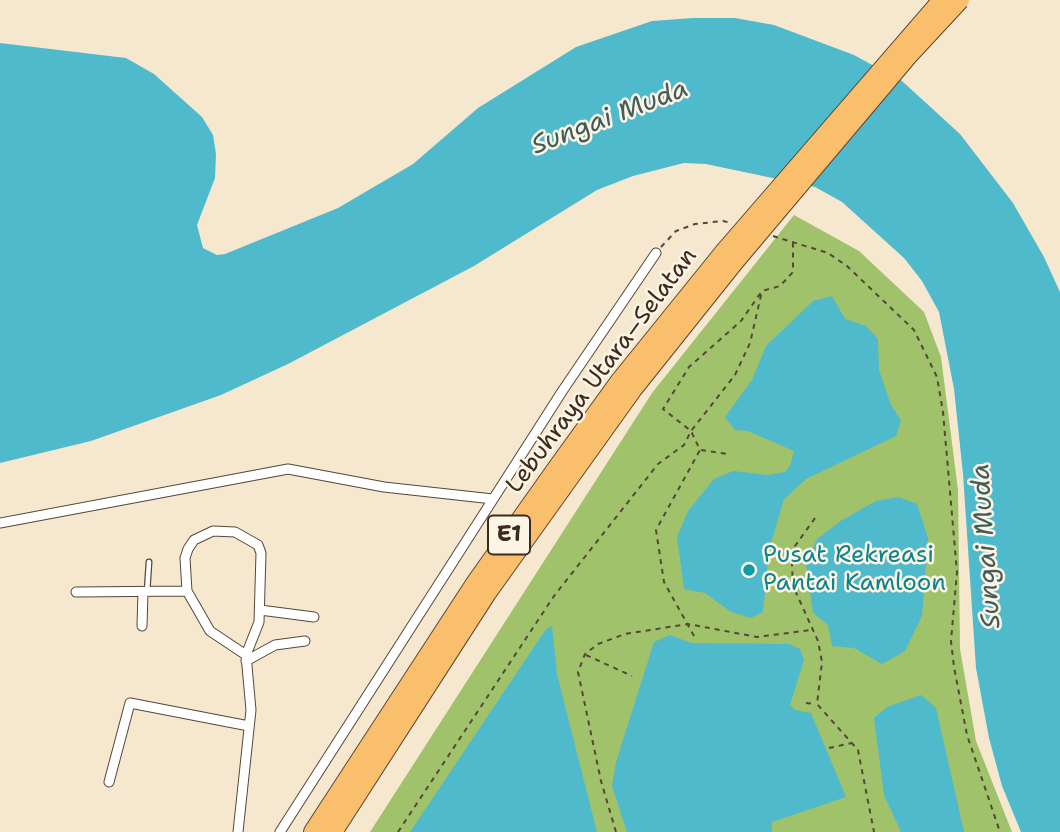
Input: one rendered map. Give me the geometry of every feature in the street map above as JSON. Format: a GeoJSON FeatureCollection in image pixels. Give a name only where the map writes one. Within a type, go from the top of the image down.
{"type":"FeatureCollection","features":[{"type":"Feature","properties":{"kind":"highway","name":"Lebuhraya Utara–Selatan"},"geometry":{"type":"LineString","coordinates":[[333,832],[487,593],[730,256],[942,0]]}},
{"type":"Feature","properties":{"kind":"highway","name":"Lebuhraya Utara–Selatan"},"geometry":{"type":"LineString","coordinates":[[313,832],[476,582],[619,382],[908,56],[961,0]]}},
{"type":"Feature","properties":{"kind":"street"},"geometry":{"type":"LineString","coordinates":[[280,832],[656,253]]}},
{"type":"Feature","properties":{"kind":"street"},"geometry":{"type":"LineString","coordinates":[[0,523],[288,469],[384,487],[494,499]]}},
{"type":"Feature","properties":{"kind":"street"},"geometry":{"type":"LineString","coordinates":[[238,832],[251,697],[246,658],[255,637],[260,610],[260,549],[253,541],[235,532],[213,531],[194,541],[185,558],[187,591],[209,631],[246,658]]}},
{"type":"Feature","properties":{"kind":"street"},"geometry":{"type":"LineString","coordinates":[[76,592],[187,591]]}},
{"type":"Feature","properties":{"kind":"street"},"geometry":{"type":"LineString","coordinates":[[142,626],[145,592]]}},
{"type":"Feature","properties":{"kind":"street"},"geometry":{"type":"LineString","coordinates":[[260,610],[314,617]]}},
{"type":"Feature","properties":{"kind":"street"},"geometry":{"type":"LineString","coordinates":[[246,658],[275,645],[306,641]]}},
{"type":"Feature","properties":{"kind":"street"},"geometry":{"type":"LineString","coordinates":[[109,782],[130,703],[249,726]]}},
{"type":"Feature","properties":{"kind":"lane"},"geometry":{"type":"LineString","coordinates":[[145,592],[149,562]]}},
{"type":"Feature","properties":{"kind":"path"},"geometry":{"type":"LineString","coordinates":[[656,253],[676,231],[695,224],[723,220],[734,224]]}},
{"type":"Feature","properties":{"kind":"path"},"geometry":{"type":"LineString","coordinates":[[769,234],[828,253],[847,266],[914,330],[928,355],[941,397],[951,489],[957,572],[951,640],[967,735],[1000,832]]}},
{"type":"Feature","properties":{"kind":"path"},"geometry":{"type":"LineString","coordinates":[[700,450],[691,431],[663,409],[689,367],[741,321],[762,291],[780,286],[793,272],[793,242]]}},
{"type":"Feature","properties":{"kind":"path"},"geometry":{"type":"LineString","coordinates":[[398,832],[554,596],[658,464],[684,444],[735,375],[750,343],[762,291]]}},
{"type":"Feature","properties":{"kind":"path"},"geometry":{"type":"LineString","coordinates":[[700,450],[727,454]]}},
{"type":"Feature","properties":{"kind":"path"},"geometry":{"type":"LineString","coordinates":[[694,636],[664,582],[656,530],[700,450]]}},
{"type":"Feature","properties":{"kind":"path"},"geometry":{"type":"LineString","coordinates":[[815,519],[795,546],[792,565],[793,586],[818,641],[822,662],[817,704]]}},
{"type":"Feature","properties":{"kind":"path"},"geometry":{"type":"LineString","coordinates":[[616,832],[601,781],[578,672],[585,654],[598,644],[625,634],[688,624],[757,637],[811,630]]}},
{"type":"Feature","properties":{"kind":"path"},"geometry":{"type":"LineString","coordinates":[[585,654],[632,676]]}},
{"type":"Feature","properties":{"kind":"path"},"geometry":{"type":"LineString","coordinates":[[806,703],[817,704],[853,743],[863,763],[874,832]]}},
{"type":"Feature","properties":{"kind":"path"},"geometry":{"type":"LineString","coordinates":[[829,748],[853,743]]}},
{"type":"Feature","properties":{"kind":"green space","name":"Pusat Rekreasi Pantai Kamloon"},"geometry":{"type":"Polygon","coordinates":[[[794,215],[859,251],[924,312],[941,357],[958,490],[960,649],[976,741],[1012,832],[370,832],[652,393],[794,215]]]}},
{"type":"Feature","properties":{"kind":"water","name":"Sungai Muda"},"geometry":{"type":"Polygon","coordinates":[[[735,18],[774,25],[854,55],[902,81],[960,134],[1013,203],[1044,257],[1060,292],[1060,832],[1021,832],[1002,786],[989,738],[976,668],[963,474],[954,389],[939,312],[922,281],[904,258],[842,202],[815,187],[706,164],[684,163],[633,176],[597,190],[474,266],[288,364],[221,395],[91,441],[0,463],[0,43],[126,58],[154,74],[202,117],[213,135],[216,154],[215,178],[197,225],[203,248],[217,255],[338,208],[413,164],[478,108],[576,47],[652,21],[735,18]]]}},
{"type":"Feature","properties":{"kind":"water"},"geometry":{"type":"Polygon","coordinates":[[[832,296],[845,319],[866,326],[878,339],[879,370],[891,405],[901,420],[896,436],[806,479],[784,499],[769,550],[763,612],[751,618],[731,612],[705,593],[684,589],[677,537],[688,511],[714,479],[733,471],[768,475],[785,472],[790,466],[794,451],[748,431],[735,430],[725,417],[752,380],[766,346],[813,301],[832,296]]]}},
{"type":"Feature","properties":{"kind":"water"},"geometry":{"type":"Polygon","coordinates":[[[899,497],[917,504],[928,538],[922,616],[905,651],[882,664],[854,648],[832,646],[828,625],[813,613],[806,564],[817,539],[842,520],[876,501],[899,497]]]}},
{"type":"Feature","properties":{"kind":"water"},"geometry":{"type":"Polygon","coordinates":[[[552,626],[557,674],[597,832],[410,832],[546,629],[552,626]]]}},
{"type":"Feature","properties":{"kind":"water"},"geometry":{"type":"Polygon","coordinates":[[[670,635],[691,643],[789,644],[800,649],[804,660],[790,705],[795,710],[811,713],[846,797],[772,822],[772,832],[627,832],[612,786],[616,762],[654,642],[670,635]]]}},
{"type":"Feature","properties":{"kind":"water"},"geometry":{"type":"Polygon","coordinates":[[[921,695],[936,708],[964,832],[901,832],[884,795],[874,718],[887,707],[921,695]]]}},
{"type":"Feature","properties":{"kind":"place","name":"Pusat Rekreasi Pantai Kamloon"},"geometry":{"type":"Point","coordinates":[749,570]}}]}
